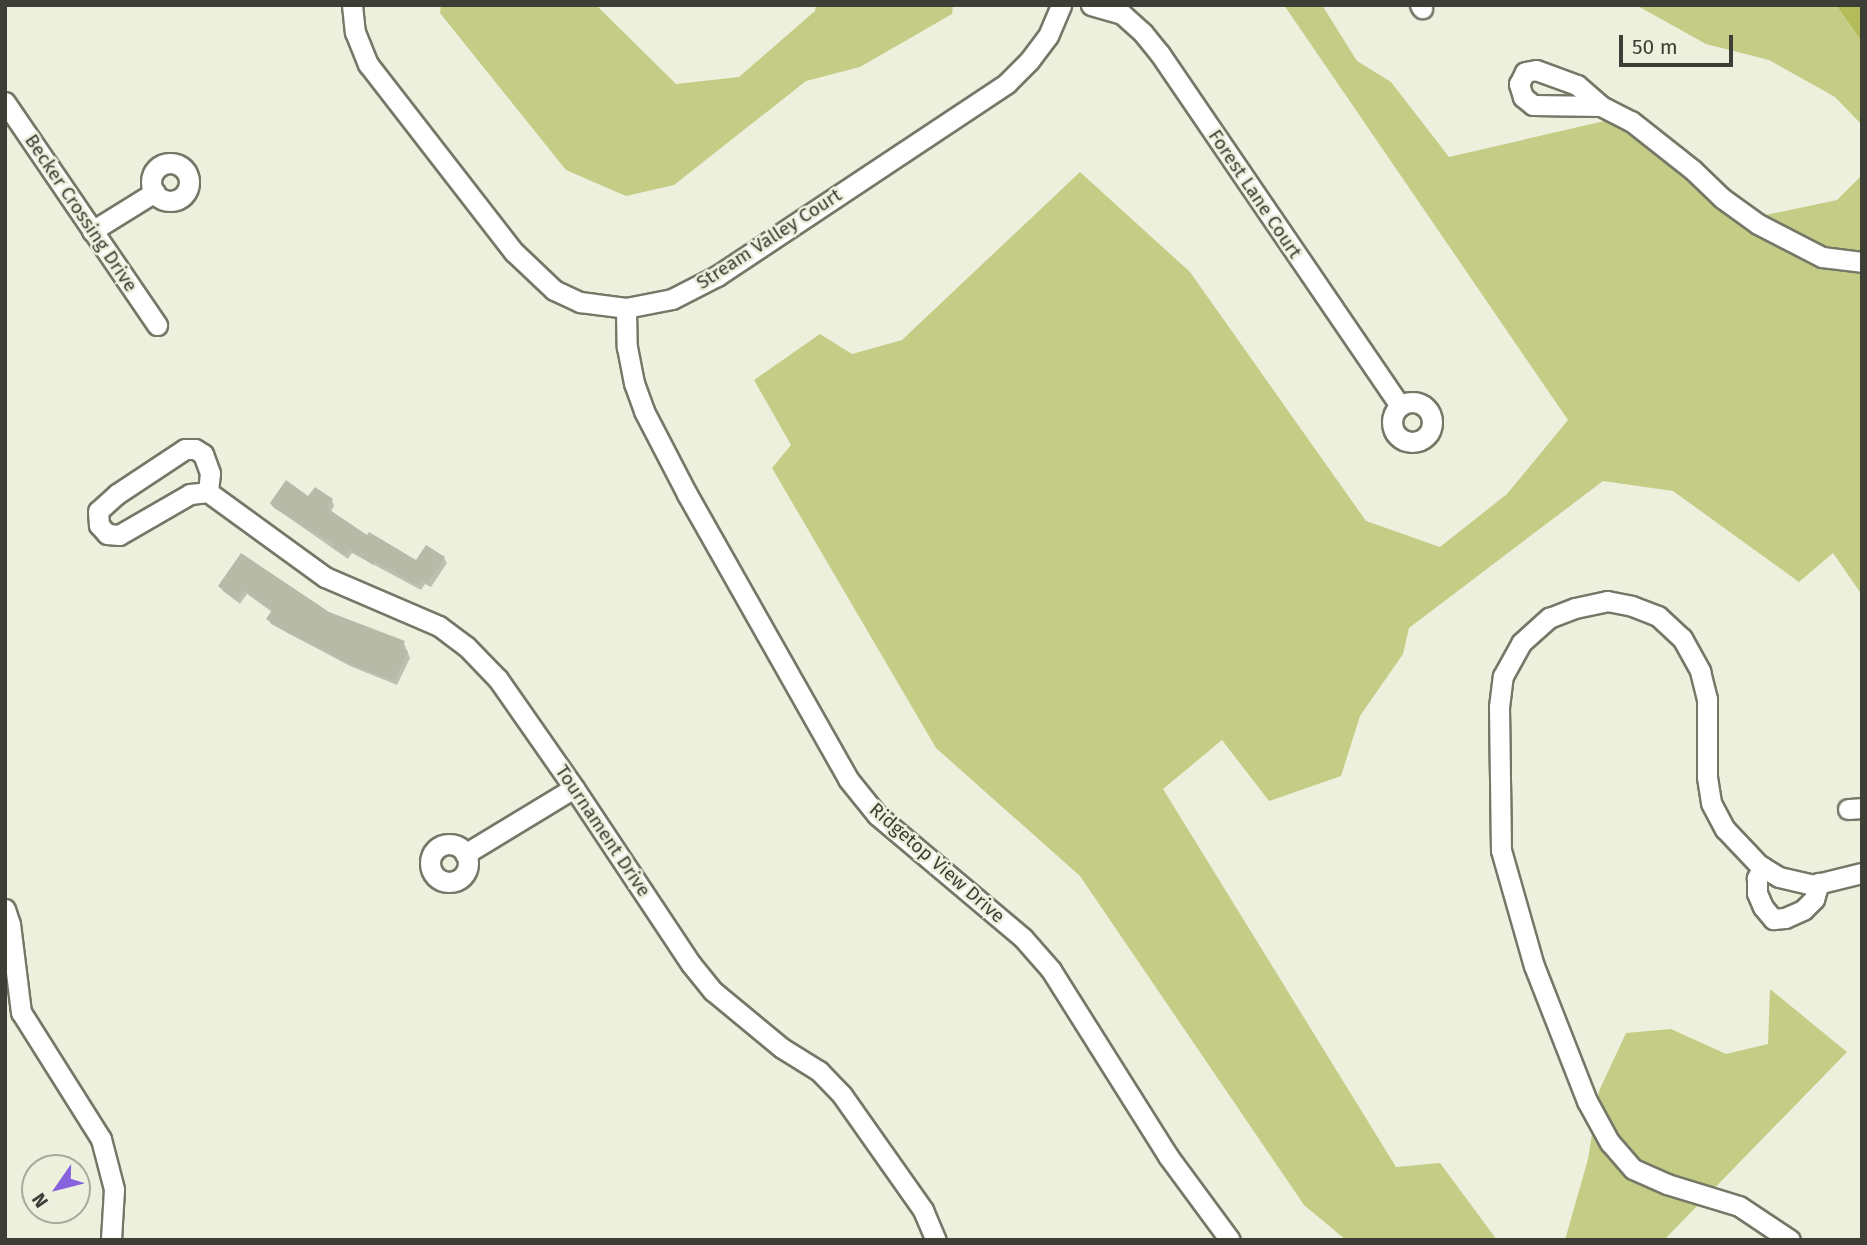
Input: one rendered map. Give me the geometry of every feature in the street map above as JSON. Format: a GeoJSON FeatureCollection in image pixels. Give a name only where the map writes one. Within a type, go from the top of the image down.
{"type":"FeatureCollection","features":[{"type":"Feature","properties":{"kind":"street","name":"Stream Valley Court"},"geometry":{"type":"LineString","coordinates":[[352,5],[355,32],[368,64],[514,253],[554,290],[580,302],[626,308],[672,299],[717,276],[1007,83],[1048,36],[1061,5]]}},
{"type":"Feature","properties":{"kind":"street","name":"Forest Lane Court"},"geometry":{"type":"LineString","coordinates":[[1091,5],[1122,14],[1152,43],[1400,406]]}},
{"type":"Feature","properties":{"kind":"street","name":"Becker Crossing Drive"},"geometry":{"type":"LineString","coordinates":[[5,102],[157,325]]}},
{"type":"Feature","properties":{"kind":"street"},"geometry":{"type":"LineString","coordinates":[[1601,106],[1631,121],[1693,170],[1722,198],[1758,224],[1822,257],[1862,262]]}},
{"type":"Feature","properties":{"kind":"street"},"geometry":{"type":"LineString","coordinates":[[92,231],[155,192]]}},
{"type":"Feature","properties":{"kind":"street","name":"Ridgetop View Drive"},"geometry":{"type":"LineString","coordinates":[[626,308],[627,347],[643,411],[848,779],[877,815],[1023,938],[1051,970],[1168,1156],[1230,1240]]}},
{"type":"Feature","properties":{"kind":"street"},"geometry":{"type":"LineString","coordinates":[[185,449],[194,449],[203,454],[210,473],[208,492],[190,494],[119,535],[107,534],[99,525],[98,511],[117,494],[185,449]]}},
{"type":"Feature","properties":{"kind":"street","name":"Tournament Drive"},"geometry":{"type":"LineString","coordinates":[[208,492],[326,577],[439,626],[466,646],[498,679],[575,788],[691,964],[713,991],[782,1048],[819,1071],[842,1095],[923,1210],[936,1240]]}},
{"type":"Feature","properties":{"kind":"street"},"geometry":{"type":"LineString","coordinates":[[1790,1240],[1739,1206],[1667,1184],[1633,1169],[1610,1143],[1587,1101],[1534,966],[1501,850],[1499,707],[1503,676],[1521,643],[1549,618],[1575,608],[1607,601],[1632,606],[1658,616],[1682,638],[1700,671],[1707,699],[1707,777],[1711,803],[1725,829],[1763,867],[1779,877],[1819,883],[1862,873]]}},
{"type":"Feature","properties":{"kind":"street"},"geometry":{"type":"LineString","coordinates":[[466,854],[575,788]]}},
{"type":"Feature","properties":{"kind":"street"},"geometry":{"type":"LineString","coordinates":[[1763,867],[1757,878],[1757,893],[1763,907],[1773,919],[1786,918],[1803,910],[1814,898],[1819,883]]}},
{"type":"Feature","properties":{"kind":"street"},"geometry":{"type":"LineString","coordinates":[[5,909],[10,924],[21,1013],[101,1139],[114,1189],[111,1240]]}},
{"type":"Feature","properties":{"kind":"shaded area"},"geometry":{"type":"Polygon","coordinates":[[[441,5],[596,5],[676,84],[739,77],[815,11],[816,5],[953,5],[952,14],[860,67],[806,81],[674,185],[626,196],[566,170],[440,13],[441,5]]]}},
{"type":"Feature","properties":{"kind":"shaded area"},"geometry":{"type":"Polygon","coordinates":[[[1284,5],[1322,5],[1357,61],[1391,82],[1449,157],[1613,119],[1752,218],[1837,200],[1862,175],[1862,595],[1833,553],[1799,582],[1673,491],[1603,481],[1409,628],[1403,654],[1360,716],[1341,776],[1269,801],[1222,740],[1163,789],[1396,1167],[1440,1163],[1497,1240],[1346,1240],[1304,1205],[1080,876],[936,748],[772,468],[791,445],[754,380],[820,334],[852,354],[902,340],[1080,172],[1190,272],[1366,521],[1440,547],[1507,494],[1568,420],[1284,5]]]}},
{"type":"Feature","properties":{"kind":"shaded area"},"geometry":{"type":"Polygon","coordinates":[[[1636,5],[1836,5],[1862,42],[1862,125],[1835,97],[1769,60],[1706,44],[1636,5]]]}},
{"type":"Feature","properties":{"kind":"shaded area"},"geometry":{"type":"Polygon","coordinates":[[[1836,5],[1862,5],[1862,42],[1836,5]]]}},
{"type":"Feature","properties":{"kind":"shaded area"},"geometry":{"type":"Polygon","coordinates":[[[1770,989],[1847,1052],[1664,1240],[1565,1240],[1588,1159],[1599,1091],[1626,1033],[1671,1029],[1726,1054],[1768,1044],[1770,989]]]}},
{"type":"Feature","properties":{"kind":"building"},"geometry":{"type":"Polygon","coordinates":[[[286,480],[308,496],[315,487],[333,499],[327,508],[367,535],[369,532],[416,560],[426,545],[445,557],[428,583],[422,580],[418,586],[375,562],[373,565],[349,549],[345,555],[333,547],[335,545],[270,503],[286,480]]]}},
{"type":"Feature","properties":{"kind":"building"},"geometry":{"type":"Polygon","coordinates":[[[241,553],[329,612],[405,641],[402,648],[408,651],[394,681],[346,662],[286,632],[266,619],[272,610],[244,590],[237,600],[218,586],[241,553]]]}}]}
